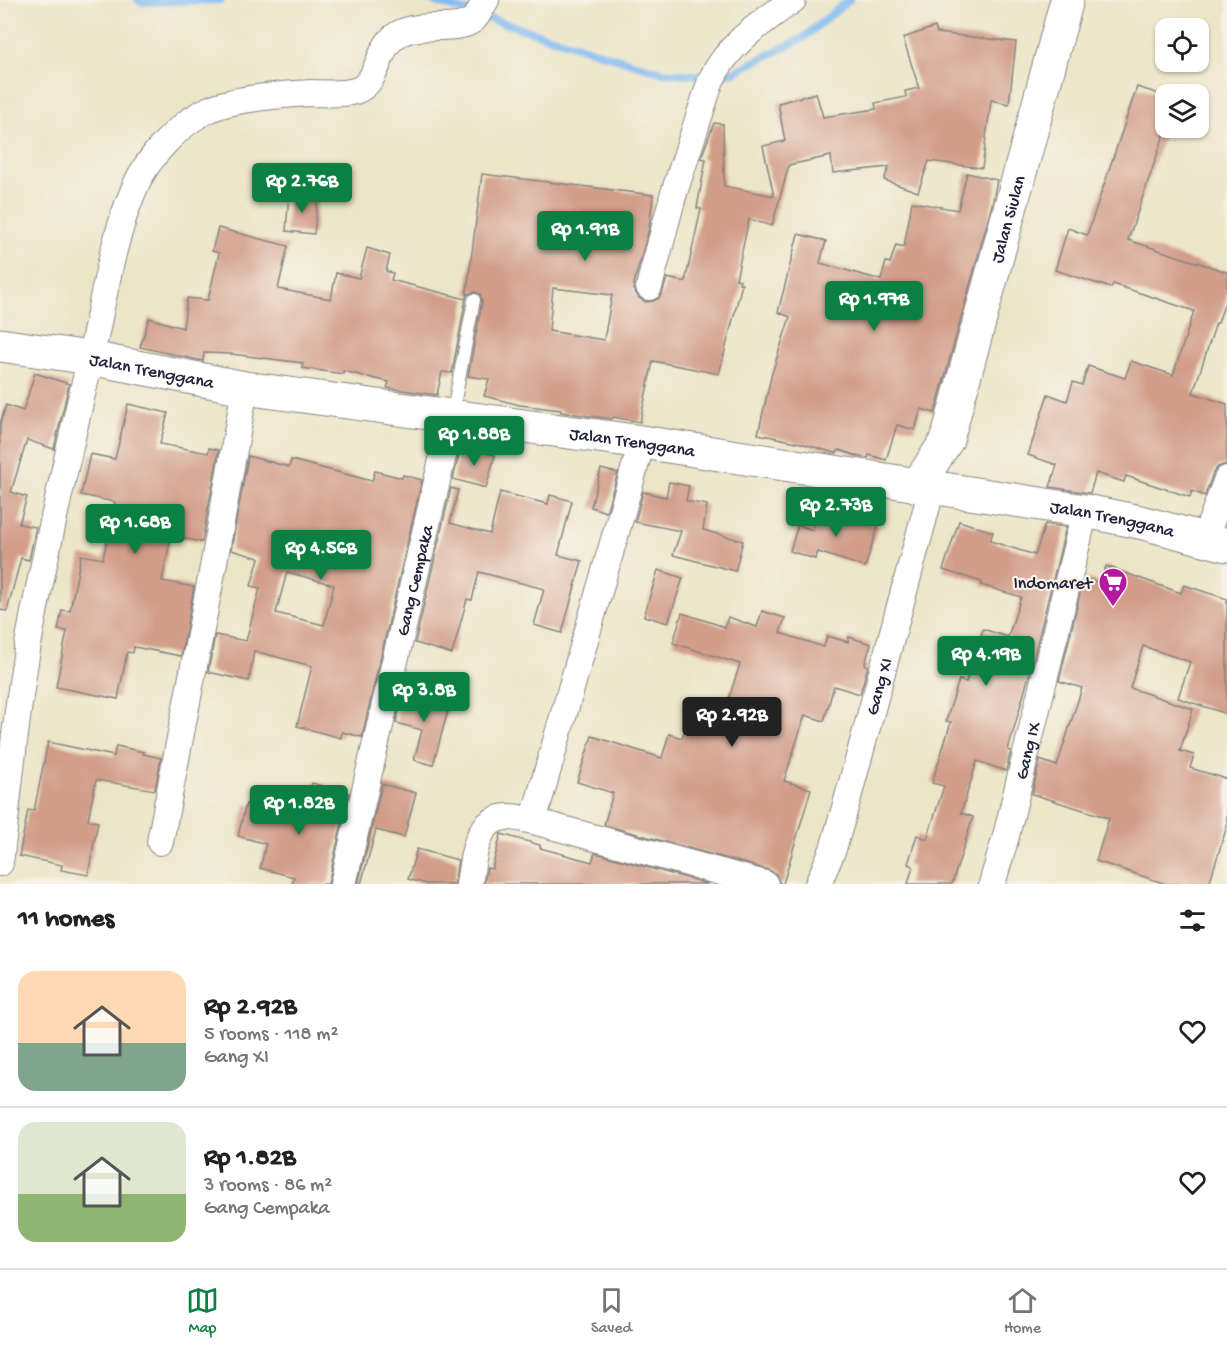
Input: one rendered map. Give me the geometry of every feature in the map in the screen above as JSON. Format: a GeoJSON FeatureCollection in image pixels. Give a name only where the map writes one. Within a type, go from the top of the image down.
{"type":"FeatureCollection","features":[{"type":"Feature","properties":{"kind":"main road","name":"Jalan Siulan"},"geometry":{"type":"LineString","coordinates":[[932,488],[1067,0]]}},
{"type":"Feature","properties":{"kind":"main road","name":"Jalan Trenggana"},"geometry":{"type":"LineString","coordinates":[[0,345],[90,358],[245,388],[642,442],[1085,512],[1140,522],[1216,541]]}},
{"type":"Feature","properties":{"kind":"street"},"geometry":{"type":"LineString","coordinates":[[0,863],[27,653],[54,514],[118,234],[134,188],[150,160],[167,141],[194,118],[210,109],[224,104],[292,94],[351,92],[363,88],[372,77],[390,41],[400,33],[420,27],[463,25],[474,19],[486,0]]}},
{"type":"Feature","properties":{"kind":"street"},"geometry":{"type":"LineString","coordinates":[[649,287],[673,196],[711,80],[720,63],[746,34],[794,0]]}},
{"type":"Feature","properties":{"kind":"street"},"geometry":{"type":"LineString","coordinates":[[160,842],[245,388]]}},
{"type":"Feature","properties":{"kind":"street","name":"Gang Cempaka"},"geometry":{"type":"LineString","coordinates":[[343,884],[452,417]]}},
{"type":"Feature","properties":{"kind":"street"},"geometry":{"type":"LineString","coordinates":[[533,821],[642,442]]}},
{"type":"Feature","properties":{"kind":"street"},"geometry":{"type":"LineString","coordinates":[[1216,541],[1227,479]]}},
{"type":"Feature","properties":{"kind":"street","name":"Gang XI"},"geometry":{"type":"LineString","coordinates":[[818,884],[833,849],[847,801],[932,488]]}},
{"type":"Feature","properties":{"kind":"street","name":"Gang IX"},"geometry":{"type":"LineString","coordinates":[[992,884],[1006,836],[1085,512]]}},
{"type":"Feature","properties":{"kind":"street"},"geometry":{"type":"LineString","coordinates":[[470,884],[480,834],[488,824],[500,817],[533,821],[765,884]]}},
{"type":"Feature","properties":{"kind":"lane"},"geometry":{"type":"LineString","coordinates":[[452,417],[474,300]]}},
{"type":"Feature","properties":{"kind":"building"},"geometry":{"type":"Polygon","coordinates":[[[935,27],[937,33],[1016,42],[1009,104],[991,100],[982,168],[929,161],[918,192],[884,180],[889,167],[833,173],[831,156],[789,165],[772,226],[749,219],[736,279],[742,284],[719,374],[653,361],[640,422],[561,412],[561,410],[520,405],[484,396],[489,379],[468,376],[482,302],[480,294],[475,292],[468,294],[466,298],[482,174],[653,195],[649,229],[634,290],[639,298],[646,302],[653,301],[659,298],[667,278],[685,282],[701,209],[697,208],[706,159],[701,158],[714,123],[723,124],[724,186],[774,196],[763,146],[785,141],[778,103],[816,93],[823,117],[876,109],[875,103],[906,97],[905,91],[919,88],[903,38],[935,27]],[[553,288],[549,331],[604,340],[612,295],[553,288]]]}},
{"type":"Feature","properties":{"kind":"building"},"geometry":{"type":"Polygon","coordinates":[[[1137,87],[1155,93],[1155,138],[1163,138],[1128,240],[1227,272],[1227,296],[1193,393],[1227,404],[1227,464],[1218,467],[1213,473],[1205,496],[1192,491],[1190,497],[1126,476],[1124,482],[1096,473],[1090,493],[1050,487],[1057,465],[1028,455],[1048,394],[1067,401],[1073,382],[1082,385],[1088,366],[1125,378],[1131,361],[1173,375],[1194,311],[1113,284],[1111,288],[1055,270],[1068,228],[1087,235],[1137,87]]]}},
{"type":"Feature","properties":{"kind":"building"},"geometry":{"type":"Polygon","coordinates":[[[967,173],[997,180],[935,413],[921,409],[915,430],[897,425],[886,460],[869,455],[868,458],[860,457],[839,450],[837,453],[831,452],[758,434],[772,373],[790,317],[778,312],[798,234],[826,241],[820,263],[881,280],[886,262],[890,263],[896,245],[904,247],[912,202],[958,210],[967,173]]]}},
{"type":"Feature","properties":{"kind":"building"},"geometry":{"type":"Polygon","coordinates":[[[289,194],[318,197],[314,234],[286,231],[289,194]]]}},
{"type":"Feature","properties":{"kind":"building"},"geometry":{"type":"Polygon","coordinates":[[[218,228],[288,246],[278,289],[331,299],[336,273],[359,278],[367,248],[390,255],[386,271],[393,273],[391,280],[466,299],[452,373],[442,372],[437,395],[387,388],[389,382],[343,371],[343,374],[302,368],[303,363],[204,353],[203,361],[140,347],[149,318],[183,328],[187,298],[208,300],[219,253],[212,251],[218,228]]]}},
{"type":"Feature","properties":{"kind":"building"},"geometry":{"type":"Polygon","coordinates":[[[35,373],[69,384],[54,449],[27,440],[11,492],[27,497],[19,524],[36,527],[29,560],[21,558],[7,611],[0,610],[0,424],[6,405],[23,411],[35,373]]]}},
{"type":"Feature","properties":{"kind":"building"},"geometry":{"type":"Polygon","coordinates":[[[128,404],[168,413],[160,444],[208,453],[209,448],[219,450],[202,542],[171,536],[162,581],[194,587],[181,656],[134,647],[133,653],[127,652],[118,699],[56,687],[67,631],[58,630],[62,610],[70,611],[81,555],[103,559],[115,502],[81,495],[90,454],[115,459],[128,404]]]}},
{"type":"Feature","properties":{"kind":"building"},"geometry":{"type":"Polygon","coordinates":[[[461,446],[495,455],[486,488],[453,479],[461,446]]]}},
{"type":"Feature","properties":{"kind":"building"},"geometry":{"type":"Polygon","coordinates":[[[248,456],[289,467],[291,460],[372,481],[375,471],[422,480],[362,737],[342,732],[341,738],[297,726],[312,666],[254,651],[249,681],[208,672],[215,635],[246,641],[260,588],[251,586],[259,558],[231,550],[248,456]],[[287,572],[276,613],[324,625],[334,585],[287,572]]]}},
{"type":"Feature","properties":{"kind":"building"},"geometry":{"type":"Polygon","coordinates":[[[601,469],[618,473],[606,512],[591,507],[601,469]]]}},
{"type":"Feature","properties":{"kind":"building"},"geometry":{"type":"Polygon","coordinates":[[[669,482],[689,486],[686,501],[707,505],[703,530],[743,541],[735,571],[673,555],[681,531],[635,522],[643,492],[666,497],[669,482]]]}},
{"type":"Feature","properties":{"kind":"building"},"geometry":{"type":"Polygon","coordinates":[[[451,488],[458,490],[450,523],[490,534],[500,492],[548,504],[550,495],[572,501],[558,555],[582,561],[562,633],[534,625],[544,589],[479,572],[472,600],[467,599],[452,654],[415,643],[451,488]]]}},
{"type":"Feature","properties":{"kind":"building"},"geometry":{"type":"Polygon","coordinates":[[[820,508],[878,526],[865,567],[818,552],[815,559],[790,551],[798,525],[813,530],[820,508]]]}},
{"type":"Feature","properties":{"kind":"building"},"geometry":{"type":"Polygon","coordinates":[[[959,521],[993,532],[990,541],[1035,555],[1045,524],[1066,527],[1008,750],[1011,751],[1006,771],[977,761],[961,813],[973,817],[952,884],[908,884],[913,866],[908,864],[917,835],[927,839],[944,786],[932,783],[951,722],[946,721],[959,680],[966,682],[983,629],[1008,637],[1021,597],[943,570],[959,521]]]}},
{"type":"Feature","properties":{"kind":"building"},"geometry":{"type":"Polygon","coordinates":[[[1106,566],[1181,593],[1184,585],[1227,599],[1227,714],[1178,698],[1190,662],[1143,646],[1130,688],[1193,709],[1180,751],[1194,755],[1190,768],[1227,779],[1227,826],[1209,884],[1166,884],[1096,861],[1109,818],[1032,794],[1040,760],[1057,766],[1082,688],[1059,681],[1084,578],[1100,583],[1106,566]]]}},
{"type":"Feature","properties":{"kind":"building"},"geometry":{"type":"Polygon","coordinates":[[[658,570],[683,578],[668,623],[644,616],[658,570]]]}},
{"type":"Feature","properties":{"kind":"building"},"geometry":{"type":"Polygon","coordinates":[[[762,611],[785,618],[780,633],[824,647],[827,636],[848,642],[849,637],[871,644],[860,694],[834,686],[824,721],[805,715],[784,781],[811,789],[783,884],[780,884],[776,874],[769,870],[604,825],[613,793],[577,782],[592,736],[662,758],[669,734],[682,738],[690,713],[721,722],[740,664],[673,643],[682,613],[725,627],[728,617],[757,627],[762,611]]]}},
{"type":"Feature","properties":{"kind":"building"},"geometry":{"type":"Polygon","coordinates":[[[403,691],[450,703],[433,765],[414,760],[422,730],[396,723],[403,691]]]}},
{"type":"Feature","properties":{"kind":"building"},"geometry":{"type":"Polygon","coordinates":[[[48,742],[114,756],[116,746],[161,758],[155,790],[96,780],[88,820],[98,822],[88,875],[61,870],[62,865],[19,856],[28,810],[34,811],[48,742]]]}},
{"type":"Feature","properties":{"kind":"building"},"geometry":{"type":"Polygon","coordinates":[[[312,783],[349,793],[328,884],[292,884],[294,877],[260,868],[266,844],[238,836],[246,804],[302,817],[312,783]]]}},
{"type":"Feature","properties":{"kind":"building"},"geometry":{"type":"Polygon","coordinates":[[[382,784],[416,793],[404,837],[376,830],[361,884],[358,884],[382,784]]]}},
{"type":"Feature","properties":{"kind":"building"},"geometry":{"type":"Polygon","coordinates":[[[501,834],[540,845],[540,848],[592,862],[595,853],[708,884],[484,884],[487,868],[492,869],[501,834]]]}},
{"type":"Feature","properties":{"kind":"building"},"geometry":{"type":"Polygon","coordinates":[[[417,849],[458,860],[454,884],[426,884],[408,879],[417,849]]]}},
{"type":"Feature","properties":{"kind":"waterway"},"geometry":{"type":"LineString","coordinates":[[138,0],[142,2],[221,0]]}},
{"type":"Feature","properties":{"kind":"waterway"},"geometry":{"type":"LineString","coordinates":[[430,0],[661,72],[709,76],[734,72],[803,38],[849,0]]}},
{"type":"Feature","properties":{"kind":"place","name":"Indomaret"},"geometry":{"type":"Point","coordinates":[1113,608]}}]}
